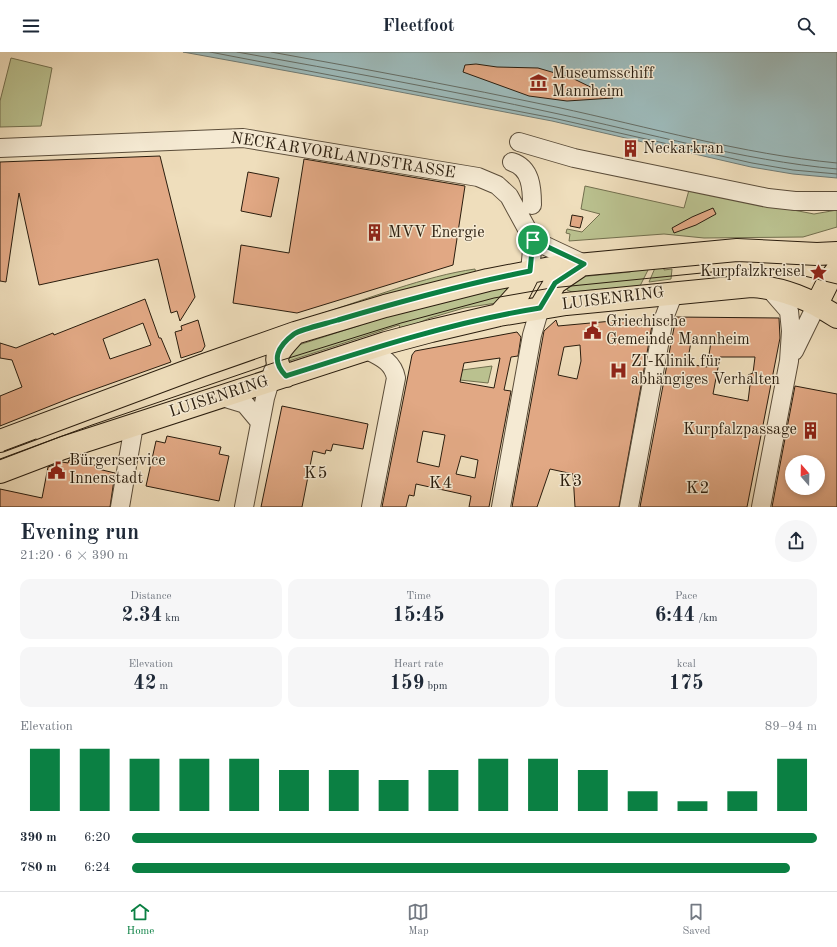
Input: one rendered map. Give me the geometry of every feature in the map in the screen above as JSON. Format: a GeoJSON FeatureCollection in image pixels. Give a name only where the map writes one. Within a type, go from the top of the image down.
{"type":"FeatureCollection","features":[{"type":"Feature","properties":{"kind":"main road"},"geometry":{"type":"LineString","coordinates":[[0,440],[295,333],[414,298],[530,271],[584,264],[737,250],[817,254],[837,253]]}},
{"type":"Feature","properties":{"kind":"main road"},"geometry":{"type":"LineString","coordinates":[[540,308],[555,283],[584,264]]}},
{"type":"Feature","properties":{"kind":"main road"},"geometry":{"type":"LineString","coordinates":[[817,304],[828,282],[837,270]]}},
{"type":"Feature","properties":{"kind":"main road"},"geometry":{"type":"LineString","coordinates":[[499,315],[519,293],[530,271]]}},
{"type":"Feature","properties":{"kind":"main road","name":"LUISENRING"},"geometry":{"type":"LineString","coordinates":[[0,472],[63,448],[222,397],[277,373],[367,350],[431,331],[499,315],[594,300],[730,287],[768,287],[800,296],[817,304],[837,317]]}},
{"type":"Feature","properties":{"kind":"main road"},"geometry":{"type":"LineString","coordinates":[[277,373],[277,356],[295,333]]}},
{"type":"Feature","properties":{"kind":"street","name":"NECKARVORLANDSTRASSE"},"geometry":{"type":"LineString","coordinates":[[0,148],[243,138],[478,177],[497,185],[509,196],[533,240]]}},
{"type":"Feature","properties":{"kind":"street"},"geometry":{"type":"LineString","coordinates":[[519,142],[574,158],[768,198],[795,201],[837,201]]}},
{"type":"Feature","properties":{"kind":"street"},"geometry":{"type":"LineString","coordinates":[[512,162],[520,164],[526,170],[532,187],[532,206]]}},
{"type":"Feature","properties":{"kind":"street"},"geometry":{"type":"LineString","coordinates":[[530,271],[533,240],[584,264]]}},
{"type":"Feature","properties":{"kind":"street"},"geometry":{"type":"LineString","coordinates":[[761,507],[789,361],[791,343],[790,316],[786,307],[768,287]]}},
{"type":"Feature","properties":{"kind":"street"},"geometry":{"type":"LineString","coordinates":[[629,507],[664,318],[674,292]]}},
{"type":"Feature","properties":{"kind":"street"},"geometry":{"type":"LineString","coordinates":[[789,361],[817,304]]}},
{"type":"Feature","properties":{"kind":"street"},"geometry":{"type":"LineString","coordinates":[[501,507],[532,335],[540,308]]}},
{"type":"Feature","properties":{"kind":"street"},"geometry":{"type":"LineString","coordinates":[[499,315],[522,326],[532,335]]}},
{"type":"Feature","properties":{"kind":"street"},"geometry":{"type":"LineString","coordinates":[[367,350],[389,362],[395,370],[396,378],[371,507]]}},
{"type":"Feature","properties":{"kind":"street"},"geometry":{"type":"LineString","coordinates":[[244,507],[260,422],[277,373]]}},
{"type":"Feature","properties":{"kind":"street"},"geometry":{"type":"LineString","coordinates":[[222,397],[244,404],[260,422]]}},
{"type":"Feature","properties":{"kind":"street"},"geometry":{"type":"LineString","coordinates":[[120,507],[134,425]]}},
{"type":"Feature","properties":{"kind":"green space"},"geometry":{"type":"Polygon","coordinates":[[[11,58],[52,68],[41,126],[0,127],[0,101],[11,58]]]}},
{"type":"Feature","properties":{"kind":"green space"},"geometry":{"type":"Polygon","coordinates":[[[585,186],[684,208],[689,190],[814,214],[837,210],[837,227],[803,237],[704,238],[664,234],[569,241],[570,234],[566,233],[567,229],[582,232],[600,214],[581,209],[585,186]]]}},
{"type":"Feature","properties":{"kind":"green space"},"geometry":{"type":"Polygon","coordinates":[[[651,264],[640,286],[572,292],[567,290],[568,278],[630,272],[643,265],[651,264]]]}},
{"type":"Feature","properties":{"kind":"green space"},"geometry":{"type":"Polygon","coordinates":[[[664,267],[664,270],[672,269],[671,279],[649,282],[655,268],[664,267]]]}},
{"type":"Feature","properties":{"kind":"green space"},"geometry":{"type":"Polygon","coordinates":[[[475,269],[476,275],[320,314],[417,282],[456,272],[475,269]]]}},
{"type":"Feature","properties":{"kind":"green space"},"geometry":{"type":"Polygon","coordinates":[[[514,286],[496,303],[464,308],[430,318],[401,330],[399,325],[289,361],[286,352],[289,348],[358,326],[406,306],[514,286]]]}},
{"type":"Feature","properties":{"kind":"green space"},"geometry":{"type":"Polygon","coordinates":[[[492,366],[488,383],[460,380],[462,370],[492,366]]]}},
{"type":"Feature","properties":{"kind":"water"},"geometry":{"type":"Polygon","coordinates":[[[183,52],[837,52],[837,178],[793,174],[751,167],[552,121],[183,52]]]}},
{"type":"Feature","properties":{"kind":"building","name":"Museumsschiff Mannheim"},"geometry":{"type":"Polygon","coordinates":[[[476,64],[497,67],[538,68],[572,78],[613,98],[567,101],[529,96],[463,72],[465,65],[476,64]]]}},
{"type":"Feature","properties":{"kind":"building"},"geometry":{"type":"Polygon","coordinates":[[[160,156],[195,297],[180,321],[177,311],[171,313],[158,259],[39,285],[19,193],[6,282],[0,281],[0,162],[160,156]]]}},
{"type":"Feature","properties":{"kind":"building","name":"MVV Energie"},"geometry":{"type":"Polygon","coordinates":[[[304,159],[465,186],[453,265],[297,313],[233,303],[241,245],[289,253],[304,159]]]}},
{"type":"Feature","properties":{"kind":"building"},"geometry":{"type":"Polygon","coordinates":[[[248,172],[279,178],[271,217],[241,211],[248,172]]]}},
{"type":"Feature","properties":{"kind":"building"},"geometry":{"type":"Polygon","coordinates":[[[713,208],[716,214],[696,225],[674,233],[672,228],[713,208]]]}},
{"type":"Feature","properties":{"kind":"building"},"geometry":{"type":"Polygon","coordinates":[[[572,215],[583,217],[580,228],[570,226],[572,215]]]}},
{"type":"Feature","properties":{"kind":"building"},"geometry":{"type":"Polygon","coordinates":[[[145,299],[159,338],[161,338],[171,362],[73,397],[0,426],[0,396],[22,387],[12,360],[0,358],[0,343],[16,348],[53,333],[54,335],[145,299]],[[143,323],[103,339],[110,359],[151,345],[143,323]]]}},
{"type":"Feature","properties":{"kind":"building"},"geometry":{"type":"Polygon","coordinates":[[[676,317],[779,318],[780,338],[747,507],[640,507],[676,317]],[[691,342],[687,364],[707,367],[711,342],[691,342]],[[720,357],[713,394],[748,401],[750,385],[747,380],[748,375],[753,373],[755,357],[720,357]]]}},
{"type":"Feature","properties":{"kind":"building"},"geometry":{"type":"Polygon","coordinates":[[[645,318],[653,320],[619,507],[575,507],[573,474],[550,469],[537,507],[512,507],[544,331],[556,320],[558,326],[645,318]],[[580,345],[564,347],[558,375],[577,379],[581,361],[580,345]]]}},
{"type":"Feature","properties":{"kind":"building"},"geometry":{"type":"Polygon","coordinates":[[[198,320],[205,346],[202,351],[181,358],[175,332],[182,330],[181,326],[198,320]]]}},
{"type":"Feature","properties":{"kind":"building"},"geometry":{"type":"Polygon","coordinates":[[[517,332],[521,337],[518,356],[511,357],[504,390],[511,391],[489,507],[469,507],[471,496],[416,484],[414,496],[409,495],[406,507],[382,507],[412,355],[415,351],[517,332]],[[500,358],[464,363],[460,382],[494,388],[500,358]],[[423,431],[417,462],[439,467],[445,435],[423,431]],[[461,456],[456,474],[475,478],[478,460],[461,456]]]}},
{"type":"Feature","properties":{"kind":"building","name":"Kurpfalzpassage"},"geometry":{"type":"Polygon","coordinates":[[[795,386],[837,394],[837,507],[772,507],[795,386]]]}},
{"type":"Feature","properties":{"kind":"building"},"geometry":{"type":"Polygon","coordinates":[[[282,406],[368,424],[363,449],[333,444],[331,451],[326,450],[325,454],[313,451],[302,507],[261,507],[282,406]]]}},
{"type":"Feature","properties":{"kind":"building"},"geometry":{"type":"Polygon","coordinates":[[[167,436],[221,447],[219,454],[229,456],[219,501],[146,486],[156,441],[165,443],[167,436]]]}},
{"type":"Feature","properties":{"kind":"building"},"geometry":{"type":"Polygon","coordinates":[[[69,460],[99,466],[98,469],[115,473],[110,507],[0,507],[0,489],[42,498],[48,467],[62,462],[68,463],[69,460]]]}},
{"type":"Feature","properties":{"kind":"tram line"},"geometry":{"type":"LineString","coordinates":[[0,459],[92,425],[276,362],[401,323],[494,298],[551,288],[742,269],[780,270],[837,284]]}},
{"type":"Feature","properties":{"kind":"tram line"},"geometry":{"type":"LineString","coordinates":[[4,451],[36,439]]}},
{"type":"Feature","properties":{"kind":"place","name":"Museumsschiff Mannheim"},"geometry":{"type":"Point","coordinates":[539,83]}},
{"type":"Feature","properties":{"kind":"place","name":"Neckarkran"},"geometry":{"type":"Point","coordinates":[630,149]}},
{"type":"Feature","properties":{"kind":"place","name":"MVV Energie"},"geometry":{"type":"Point","coordinates":[375,233]}},
{"type":"Feature","properties":{"kind":"place","name":"Kurpfalzkreisel"},"geometry":{"type":"Point","coordinates":[818,272]}},
{"type":"Feature","properties":{"kind":"place","name":"Griechische Gemeinde Mannheim"},"geometry":{"type":"Point","coordinates":[593,331]}},
{"type":"Feature","properties":{"kind":"place","name":"ZI-Klinik für abhängiges Verhalten"},"geometry":{"type":"Point","coordinates":[618,371]}},
{"type":"Feature","properties":{"kind":"place","name":"Kurpfalzpassage"},"geometry":{"type":"Point","coordinates":[810,430]}},
{"type":"Feature","properties":{"kind":"place","name":"Bürgerservice Innenstadt"},"geometry":{"type":"Point","coordinates":[56,470]}},
{"type":"Feature","properties":{"kind":"district","name":"K5"},"geometry":{"type":"Point","coordinates":[316,473]}},
{"type":"Feature","properties":{"kind":"district","name":"K3"},"geometry":{"type":"Point","coordinates":[571,481]}},
{"type":"Feature","properties":{"kind":"district","name":"K4"},"geometry":{"type":"Point","coordinates":[441,483]}},
{"type":"Feature","properties":{"kind":"district","name":"K2"},"geometry":{"type":"Point","coordinates":[698,488]}},
{"type":"Feature","properties":{"kind":"route"},"geometry":{"type":"LineString","coordinates":[[533,240],[553,250],[570,256],[584,264],[560,278],[555,283],[540,308],[476,320],[386,343],[286,376],[279,369],[276,362],[277,356],[295,333],[421,296],[530,271],[533,240]]}}]}
